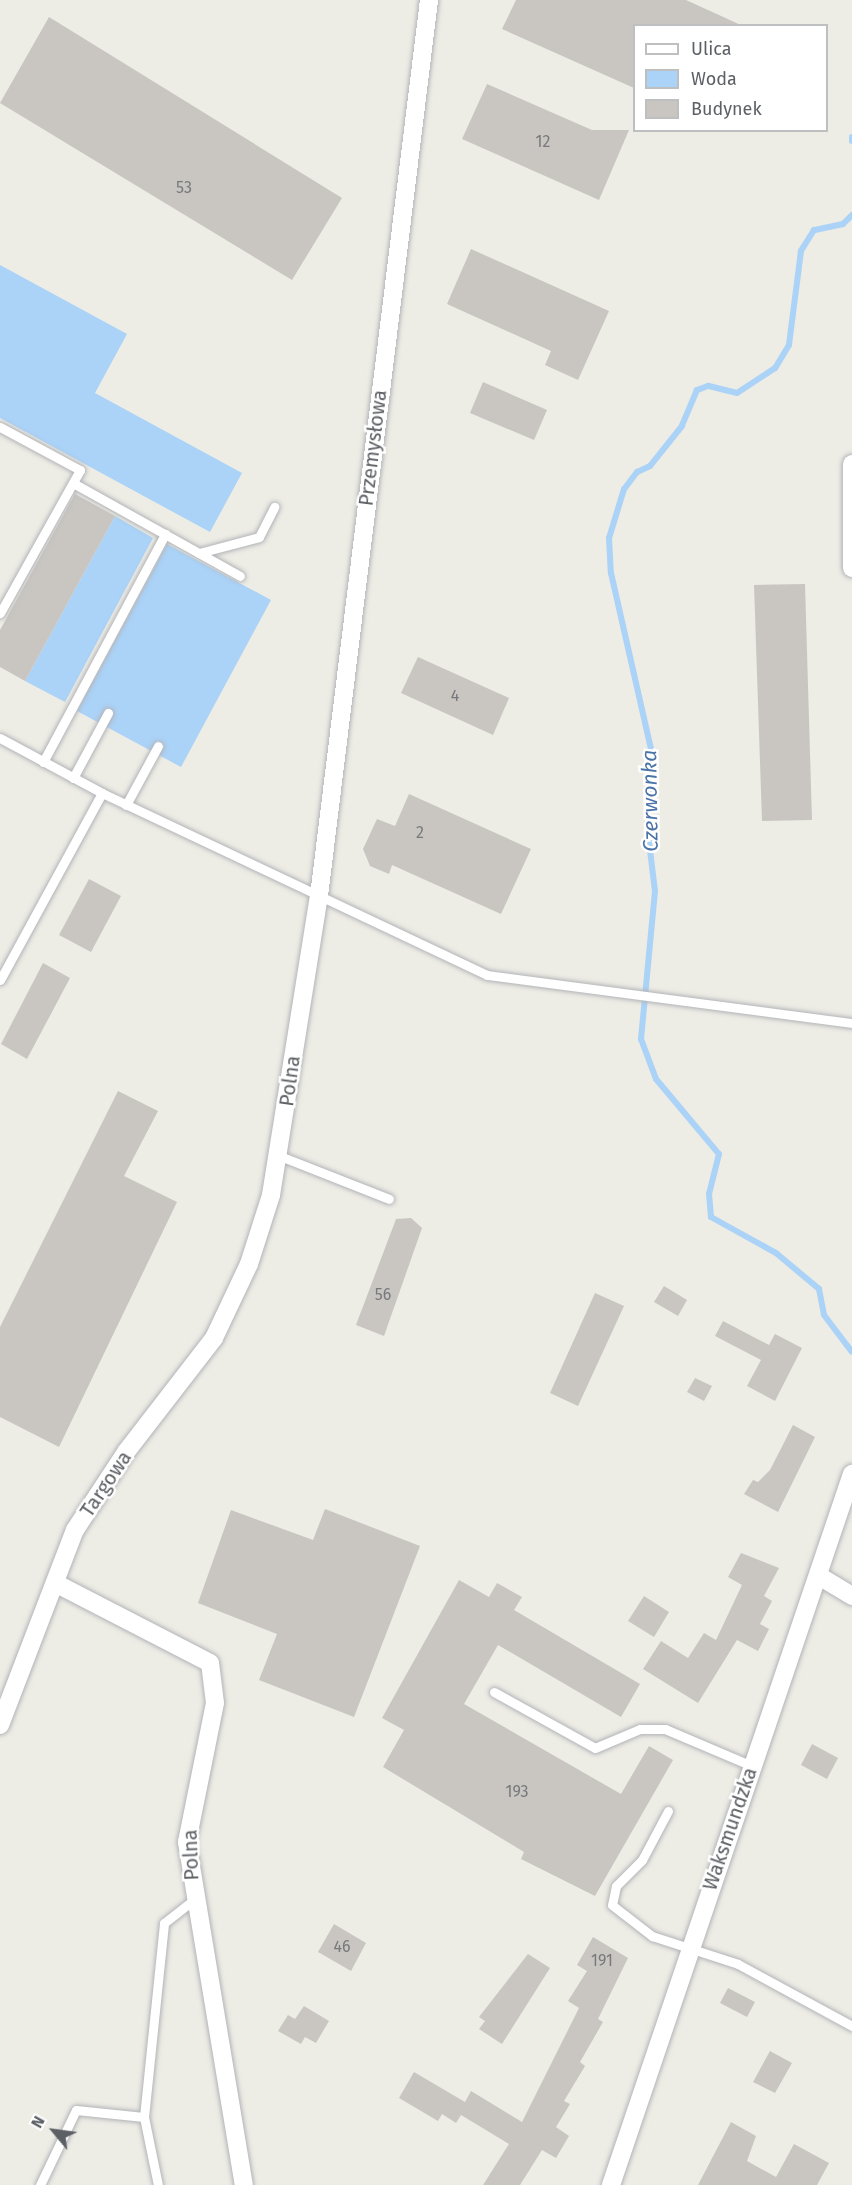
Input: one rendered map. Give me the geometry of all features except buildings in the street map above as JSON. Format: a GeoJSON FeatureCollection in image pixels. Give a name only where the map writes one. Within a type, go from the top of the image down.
{"type":"FeatureCollection","features":[{"type":"Feature","properties":{"kind":"street","name":"Przemysłowa"},"geometry":{"type":"LineString","coordinates":[[319,896],[429,0]]}},
{"type":"Feature","properties":{"kind":"street"},"geometry":{"type":"LineString","coordinates":[[852,464],[852,568]]}},
{"type":"Feature","properties":{"kind":"street","name":"Polna"},"geometry":{"type":"LineString","coordinates":[[249,1264],[280,1156],[319,896]]}},
{"type":"Feature","properties":{"kind":"street","name":"Targowa"},"geometry":{"type":"LineString","coordinates":[[0,1725],[75,1530],[126,1452],[196,1368],[249,1264]]}},
{"type":"Feature","properties":{"kind":"street","name":"Waksmundzka"},"geometry":{"type":"LineString","coordinates":[[611,2185],[852,1474]]}},
{"type":"Feature","properties":{"kind":"street"},"geometry":{"type":"LineString","coordinates":[[819,1576],[852,1596]]}},
{"type":"Feature","properties":{"kind":"street","name":"Polna"},"geometry":{"type":"LineString","coordinates":[[55,1583],[210,1663],[215,1702],[187,1842],[193,1900],[244,2185]]}},
{"type":"Feature","properties":{"kind":"lane"},"geometry":{"type":"LineString","coordinates":[[0,427],[80,470],[0,613]]}},
{"type":"Feature","properties":{"kind":"lane"},"geometry":{"type":"LineString","coordinates":[[73,483],[240,576]]}},
{"type":"Feature","properties":{"kind":"lane"},"geometry":{"type":"LineString","coordinates":[[199,553],[259,537],[274,507]]}},
{"type":"Feature","properties":{"kind":"lane"},"geometry":{"type":"LineString","coordinates":[[43,762],[165,534]]}},
{"type":"Feature","properties":{"kind":"lane"},"geometry":{"type":"LineString","coordinates":[[72,778],[108,713]]}},
{"type":"Feature","properties":{"kind":"lane"},"geometry":{"type":"LineString","coordinates":[[0,738],[102,794],[487,975],[852,1023]]}},
{"type":"Feature","properties":{"kind":"lane"},"geometry":{"type":"LineString","coordinates":[[126,805],[158,746]]}},
{"type":"Feature","properties":{"kind":"lane"},"geometry":{"type":"LineString","coordinates":[[0,980],[102,794]]}},
{"type":"Feature","properties":{"kind":"lane"},"geometry":{"type":"LineString","coordinates":[[280,1156],[389,1199]]}},
{"type":"Feature","properties":{"kind":"lane"},"geometry":{"type":"LineString","coordinates":[[494,1692],[595,1748],[640,1729],[665,1729],[752,1766]]}},
{"type":"Feature","properties":{"kind":"lane"},"geometry":{"type":"LineString","coordinates":[[668,1811],[642,1860],[616,1886],[612,1905],[651,1936],[738,1964],[852,2026]]}},
{"type":"Feature","properties":{"kind":"lane"},"geometry":{"type":"LineString","coordinates":[[158,2185],[144,2117],[164,1923],[193,1900]]}},
{"type":"Feature","properties":{"kind":"lane"},"geometry":{"type":"LineString","coordinates":[[40,2185],[76,2110],[144,2117]]}},
{"type":"Feature","properties":{"kind":"water"},"geometry":{"type":"Polygon","coordinates":[[[0,265],[127,334],[95,393],[242,473],[210,532],[0,418],[0,265]]]}},
{"type":"Feature","properties":{"kind":"water"},"geometry":{"type":"Polygon","coordinates":[[[115,516],[153,538],[65,702],[25,681],[115,516]]]}},
{"type":"Feature","properties":{"kind":"water"},"geometry":{"type":"Polygon","coordinates":[[[167,544],[271,600],[181,767],[77,711],[167,544]]]}},
{"type":"Feature","properties":{"kind":"waterway","name":"Czerwonka"},"geometry":{"type":"LineString","coordinates":[[852,215],[843,224],[814,230],[801,251],[789,345],[775,368],[737,393],[708,386],[697,390],[682,426],[650,466],[637,472],[624,489],[609,538],[611,573],[651,749],[647,825],[655,891],[641,1039],[656,1079],[719,1154],[709,1194],[711,1217],[776,1253],[819,1289],[824,1315],[852,1352]]}}]}
